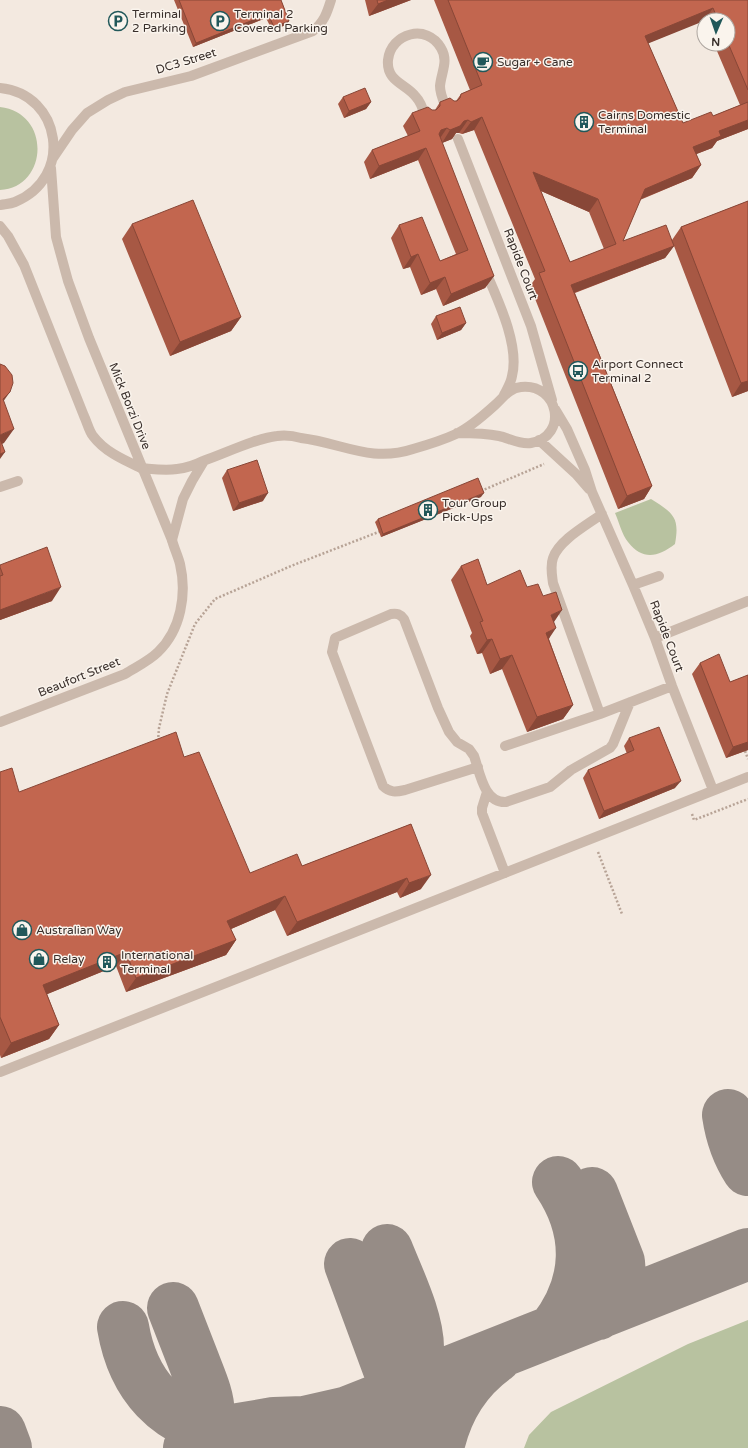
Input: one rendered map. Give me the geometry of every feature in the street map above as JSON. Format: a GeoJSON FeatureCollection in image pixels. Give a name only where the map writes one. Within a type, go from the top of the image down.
{"type":"FeatureCollection","features":[{"type":"Feature","properties":{"kind":"street","name":"DC3 Street"},"geometry":{"type":"LineString","coordinates":[[0,205],[14,202],[30,194],[42,182],[72,130],[87,113],[108,100],[125,92],[192,76],[313,31],[326,17],[331,0]]}},
{"type":"Feature","properties":{"kind":"street"},"geometry":{"type":"LineString","coordinates":[[425,116],[416,96],[395,80],[390,72],[388,62],[389,53],[394,45],[400,38],[409,34],[418,33],[428,36],[435,40],[441,48],[445,57],[445,66],[440,91],[446,107]]}},
{"type":"Feature","properties":{"kind":"street","name":"Mick Borzi Drive"},"geometry":{"type":"LineString","coordinates":[[0,88],[17,92],[32,100],[43,112],[52,131],[54,142],[52,163],[56,237],[68,281],[141,468]]}},
{"type":"Feature","properties":{"kind":"street","name":"Rapide Court"},"geometry":{"type":"LineString","coordinates":[[458,139],[531,326],[554,405],[567,429],[585,470],[592,492],[655,638],[672,686],[713,790]]}},
{"type":"Feature","properties":{"kind":"street","name":"Mick Borzi Drive"},"geometry":{"type":"LineString","coordinates":[[0,226],[8,236],[24,265],[93,436],[104,447],[122,459],[141,468]]}},
{"type":"Feature","properties":{"kind":"street"},"geometry":{"type":"LineString","coordinates":[[480,257],[506,323],[511,340],[513,374],[503,397]]}},
{"type":"Feature","properties":{"kind":"street"},"geometry":{"type":"LineString","coordinates":[[141,468],[162,470],[178,469],[252,443],[278,436],[310,439],[353,451],[375,454],[393,453],[412,449],[457,433],[481,416],[510,390],[519,387],[528,386],[537,389],[554,405],[555,421],[552,429],[539,440],[530,443],[488,434],[457,433]]}},
{"type":"Feature","properties":{"kind":"street","name":"Rapide Court"},"geometry":{"type":"LineString","coordinates":[[539,440],[576,474],[592,492]]}},
{"type":"Feature","properties":{"kind":"street"},"geometry":{"type":"LineString","coordinates":[[172,540],[183,499],[204,461]]}},
{"type":"Feature","properties":{"kind":"street","name":"Beaufort Street"},"geometry":{"type":"LineString","coordinates":[[0,722],[125,674],[158,652],[170,638],[179,617],[183,593],[180,563],[172,540],[141,468]]}},
{"type":"Feature","properties":{"kind":"street"},"geometry":{"type":"LineString","coordinates":[[0,487],[18,481]]}},
{"type":"Feature","properties":{"kind":"street"},"geometry":{"type":"LineString","coordinates":[[600,714],[553,583],[551,571],[552,559],[557,549],[573,534],[602,514]]}},
{"type":"Feature","properties":{"kind":"street"},"geometry":{"type":"LineString","coordinates":[[633,585],[659,576]]}},
{"type":"Feature","properties":{"kind":"street"},"geometry":{"type":"LineString","coordinates":[[655,638],[748,601]]}},
{"type":"Feature","properties":{"kind":"street"},"geometry":{"type":"LineString","coordinates":[[478,767],[397,792],[386,789],[383,786],[332,652],[335,638],[391,614],[397,613],[404,619],[438,708],[449,732],[457,742],[472,752],[478,767],[487,792],[493,799],[499,802],[506,802],[555,784],[570,770],[610,748],[630,702]]}},
{"type":"Feature","properties":{"kind":"street"},"geometry":{"type":"LineString","coordinates":[[505,746],[600,714],[672,686]]}},
{"type":"Feature","properties":{"kind":"street"},"geometry":{"type":"LineString","coordinates":[[0,1072],[748,777]]}},
{"type":"Feature","properties":{"kind":"street"},"geometry":{"type":"LineString","coordinates":[[487,792],[482,808],[483,818],[504,873]]}},
{"type":"Feature","properties":{"kind":"path"},"geometry":{"type":"LineString","coordinates":[[479,492],[558,458]]}},
{"type":"Feature","properties":{"kind":"path"},"geometry":{"type":"LineString","coordinates":[[159,744],[158,728],[167,694],[195,624],[215,599],[291,566],[388,528]]}},
{"type":"Feature","properties":{"kind":"path"},"geometry":{"type":"LineString","coordinates":[[745,751],[748,759]]}},
{"type":"Feature","properties":{"kind":"path"},"geometry":{"type":"LineString","coordinates":[[694,820],[748,799]]}},
{"type":"Feature","properties":{"kind":"path"},"geometry":{"type":"LineString","coordinates":[[593,838],[622,914]]}},
{"type":"Feature","properties":{"kind":"green space"},"geometry":{"type":"Polygon","coordinates":[[[0,107],[17,112],[29,122],[36,135],[38,150],[35,164],[28,177],[16,186],[0,190],[0,107]]]}},
{"type":"Feature","properties":{"kind":"green space"},"geometry":{"type":"Polygon","coordinates":[[[651,499],[670,512],[675,522],[676,535],[675,544],[663,552],[651,555],[639,552],[628,542],[622,532],[615,513],[651,499]]]}},
{"type":"Feature","properties":{"kind":"green space"},"geometry":{"type":"Polygon","coordinates":[[[748,1320],[748,1448],[524,1448],[529,1435],[551,1412],[688,1344],[748,1320]]]}},
{"type":"Feature","properties":{"kind":"building","name":"Terminal 2 Covered Parking"},"geometry":{"type":"Polygon","coordinates":[[[179,0],[281,0],[289,21],[274,27],[268,14],[196,43],[179,0]]]}},
{"type":"Feature","properties":{"kind":"building"},"geometry":{"type":"Polygon","coordinates":[[[377,0],[388,0],[378,4],[377,0]]]}},
{"type":"Feature","properties":{"kind":"building"},"geometry":{"type":"Polygon","coordinates":[[[448,0],[748,0],[748,90],[732,52],[736,52],[736,12],[715,12],[713,8],[703,12],[696,12],[696,15],[645,36],[683,123],[711,112],[713,116],[748,102],[748,120],[719,131],[721,136],[693,147],[701,165],[645,189],[623,241],[666,225],[674,246],[571,285],[652,486],[627,496],[539,273],[545,271],[482,117],[471,122],[468,120],[464,121],[460,126],[450,130],[447,128],[441,130],[439,134],[494,276],[451,294],[445,277],[430,283],[418,254],[411,257],[399,225],[422,217],[440,261],[468,250],[426,148],[379,166],[372,150],[420,131],[412,113],[428,107],[432,110],[436,110],[440,106],[440,102],[450,98],[457,101],[461,94],[482,85],[448,0]],[[533,172],[570,262],[616,244],[598,199],[533,172]]]}},
{"type":"Feature","properties":{"kind":"building"},"geometry":{"type":"Polygon","coordinates":[[[365,88],[371,102],[349,111],[343,97],[365,88]]]}},
{"type":"Feature","properties":{"kind":"building"},"geometry":{"type":"Polygon","coordinates":[[[193,200],[241,317],[180,342],[132,224],[193,200]]]}},
{"type":"Feature","properties":{"kind":"building"},"geometry":{"type":"Polygon","coordinates":[[[748,201],[748,381],[741,383],[681,227],[748,201]]]}},
{"type":"Feature","properties":{"kind":"building"},"geometry":{"type":"Polygon","coordinates":[[[460,307],[466,323],[442,333],[436,316],[460,307]]]}},
{"type":"Feature","properties":{"kind":"building"},"geometry":{"type":"Polygon","coordinates":[[[0,364],[5,366],[12,375],[13,383],[10,392],[3,399],[14,429],[0,435],[0,364]]]}},
{"type":"Feature","properties":{"kind":"building"},"geometry":{"type":"Polygon","coordinates":[[[0,439],[5,452],[0,454],[0,439]]]}},
{"type":"Feature","properties":{"kind":"building"},"geometry":{"type":"Polygon","coordinates":[[[257,460],[268,493],[239,503],[227,470],[257,460]]]}},
{"type":"Feature","properties":{"kind":"building","name":"Tour Group Pick-Ups"},"geometry":{"type":"Polygon","coordinates":[[[478,478],[484,493],[383,534],[378,519],[478,478]]]}},
{"type":"Feature","properties":{"kind":"building"},"geometry":{"type":"Polygon","coordinates":[[[47,547],[61,587],[0,610],[0,576],[3,575],[0,565],[47,547]]]}},
{"type":"Feature","properties":{"kind":"building"},"geometry":{"type":"Polygon","coordinates":[[[478,559],[487,585],[520,570],[527,587],[538,584],[543,596],[556,592],[562,610],[551,615],[556,628],[546,633],[573,705],[537,717],[512,655],[500,659],[492,639],[487,640],[480,622],[483,621],[461,566],[478,559]]]}},
{"type":"Feature","properties":{"kind":"building"},"geometry":{"type":"Polygon","coordinates":[[[719,654],[730,682],[748,675],[748,742],[733,747],[700,663],[719,654]]]}},
{"type":"Feature","properties":{"kind":"building"},"geometry":{"type":"Polygon","coordinates":[[[659,727],[681,781],[604,811],[588,770],[634,750],[629,738],[659,727]]]}},
{"type":"Feature","properties":{"kind":"building","name":"International Terminal"},"geometry":{"type":"Polygon","coordinates":[[[176,732],[184,757],[199,752],[250,873],[297,854],[302,866],[411,824],[431,875],[409,883],[407,878],[297,922],[285,896],[227,921],[236,940],[136,978],[126,952],[43,985],[59,1025],[11,1043],[0,1017],[0,772],[12,768],[19,792],[176,732]]]}},
{"type":"Feature","properties":{"kind":"taxiway"},"geometry":{"type":"LineString","coordinates":[[728,1115],[735,1144],[748,1170]]}},
{"type":"Feature","properties":{"kind":"taxiway"},"geometry":{"type":"LineString","coordinates":[[553,1331],[565,1313],[574,1295],[580,1276],[582,1257],[581,1238],[576,1219],[569,1201],[558,1182]]}},
{"type":"Feature","properties":{"kind":"taxiway"},"geometry":{"type":"LineString","coordinates":[[592,1193],[619,1262],[620,1276],[618,1286],[612,1299],[598,1314]]}},
{"type":"Feature","properties":{"kind":"taxiway"},"geometry":{"type":"LineString","coordinates":[[387,1250],[412,1313],[417,1338],[418,1350],[408,1414]]}},
{"type":"Feature","properties":{"kind":"taxiway"},"geometry":{"type":"LineString","coordinates":[[191,1448],[239,1429],[274,1423],[304,1422],[348,1412],[748,1254]]}},
{"type":"Feature","properties":{"kind":"taxiway"},"geometry":{"type":"LineString","coordinates":[[350,1264],[418,1448]]}},
{"type":"Feature","properties":{"kind":"taxiway"},"geometry":{"type":"LineString","coordinates":[[173,1308],[203,1385],[208,1407],[208,1418],[205,1428],[199,1438],[189,1448]]}},
{"type":"Feature","properties":{"kind":"taxiway"},"geometry":{"type":"LineString","coordinates":[[123,1327],[128,1348],[135,1367],[144,1384],[156,1398],[186,1421],[225,1434]]}},
{"type":"Feature","properties":{"kind":"taxiway"},"geometry":{"type":"LineString","coordinates":[[438,1448],[446,1421],[458,1397],[475,1375],[496,1357]]}},
{"type":"Feature","properties":{"kind":"taxiway"},"geometry":{"type":"LineString","coordinates":[[304,1422],[348,1432],[379,1448]]}},
{"type":"Feature","properties":{"kind":"taxiway"},"geometry":{"type":"LineString","coordinates":[[0,1432],[6,1448]]}},
{"type":"Feature","properties":{"kind":"place","name":"Terminal 2 Parking"},"geometry":{"type":"Point","coordinates":[118,21]}},
{"type":"Feature","properties":{"kind":"place","name":"Terminal 2 Covered Parking"},"geometry":{"type":"Point","coordinates":[220,21]}},
{"type":"Feature","properties":{"kind":"place","name":"Sugar + Cane"},"geometry":{"type":"Point","coordinates":[483,62]}},
{"type":"Feature","properties":{"kind":"place","name":"Cairns Domestic Terminal"},"geometry":{"type":"Point","coordinates":[584,122]}},
{"type":"Feature","properties":{"kind":"place","name":"Airport Connect Terminal 2"},"geometry":{"type":"Point","coordinates":[578,371]}},
{"type":"Feature","properties":{"kind":"place","name":"Tour Group Pick-Ups"},"geometry":{"type":"Point","coordinates":[428,510]}},
{"type":"Feature","properties":{"kind":"place","name":"Australian Way"},"geometry":{"type":"Point","coordinates":[22,930]}},
{"type":"Feature","properties":{"kind":"place","name":"Relay"},"geometry":{"type":"Point","coordinates":[39,959]}},
{"type":"Feature","properties":{"kind":"place","name":"International Terminal"},"geometry":{"type":"Point","coordinates":[107,962]}}]}
